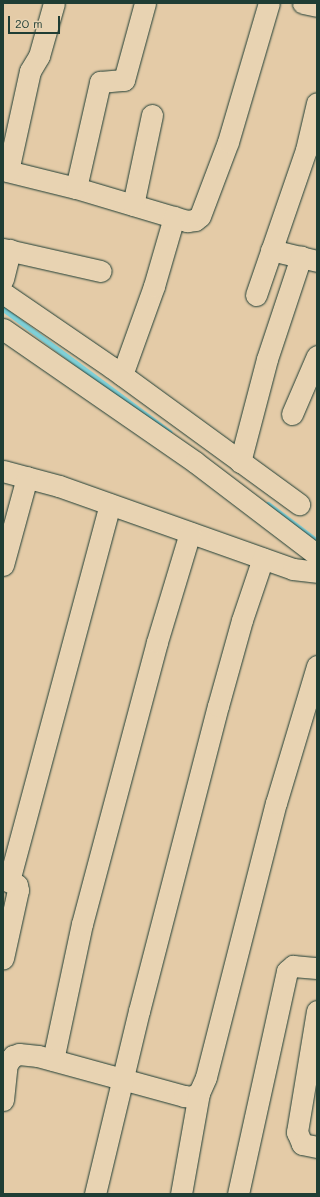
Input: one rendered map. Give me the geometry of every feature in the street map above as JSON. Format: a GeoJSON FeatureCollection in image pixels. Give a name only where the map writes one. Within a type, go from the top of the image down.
{"type":"FeatureCollection","features":[{"type":"Feature","properties":{"kind":"street"},"geometry":{"type":"LineString","coordinates":[[54,3],[39,56],[30,71],[5,171],[76,188],[187,221],[195,220],[200,216],[245,94],[270,3]]}},
{"type":"Feature","properties":{"kind":"street"},"geometry":{"type":"LineString","coordinates":[[76,188],[100,82],[124,80],[144,3]]}},
{"type":"Feature","properties":{"kind":"street"},"geometry":{"type":"LineString","coordinates":[[303,3],[317,6]]}},
{"type":"Feature","properties":{"kind":"street"},"geometry":{"type":"LineString","coordinates":[[256,295],[306,150],[317,103]]}},
{"type":"Feature","properties":{"kind":"street"},"geometry":{"type":"LineString","coordinates":[[133,205],[152,115]]}},
{"type":"Feature","properties":{"kind":"street"},"geometry":{"type":"LineString","coordinates":[[122,375],[154,286],[174,218]]}},
{"type":"Feature","properties":{"kind":"street"},"geometry":{"type":"LineString","coordinates":[[3,279],[7,250],[101,270]]}},
{"type":"Feature","properties":{"kind":"street"},"geometry":{"type":"LineString","coordinates":[[240,462],[267,359],[309,259],[271,250]]}},
{"type":"Feature","properties":{"kind":"street"},"geometry":{"type":"LineString","coordinates":[[3,293],[122,375],[299,504]]}},
{"type":"Feature","properties":{"kind":"street"},"geometry":{"type":"LineString","coordinates":[[3,329],[195,462],[317,555]]}},
{"type":"Feature","properties":{"kind":"street"},"geometry":{"type":"LineString","coordinates":[[292,414],[317,356]]}},
{"type":"Feature","properties":{"kind":"street"},"geometry":{"type":"LineString","coordinates":[[3,471],[110,504],[293,569],[317,572]]}},
{"type":"Feature","properties":{"kind":"street"},"geometry":{"type":"LineString","coordinates":[[3,565],[27,478]]}},
{"type":"Feature","properties":{"kind":"street"},"geometry":{"type":"LineString","coordinates":[[3,958],[18,894],[17,885],[6,880],[110,504]]}},
{"type":"Feature","properties":{"kind":"street"},"geometry":{"type":"LineString","coordinates":[[53,1060],[82,924],[157,642],[190,533]]}},
{"type":"Feature","properties":{"kind":"street"},"geometry":{"type":"LineString","coordinates":[[96,1194],[218,706],[242,620],[263,558]]}},
{"type":"Feature","properties":{"kind":"street"},"geometry":{"type":"LineString","coordinates":[[181,1194],[199,1093],[206,1076],[276,803],[317,666]]}},
{"type":"Feature","properties":{"kind":"street"},"geometry":{"type":"LineString","coordinates":[[238,1194],[287,971],[293,966],[317,968]]}},
{"type":"Feature","properties":{"kind":"street"},"geometry":{"type":"LineString","coordinates":[[317,1011],[296,1132],[302,1144],[317,1147]]}},
{"type":"Feature","properties":{"kind":"street"},"geometry":{"type":"LineString","coordinates":[[3,1100],[7,1064],[13,1056],[30,1054],[184,1096],[191,1097],[199,1093]]}},
{"type":"Feature","properties":{"kind":"waterway"},"geometry":{"type":"LineString","coordinates":[[3,309],[169,432]]}},
{"type":"Feature","properties":{"kind":"waterway"},"geometry":{"type":"LineString","coordinates":[[268,504],[317,541]]}}]}
